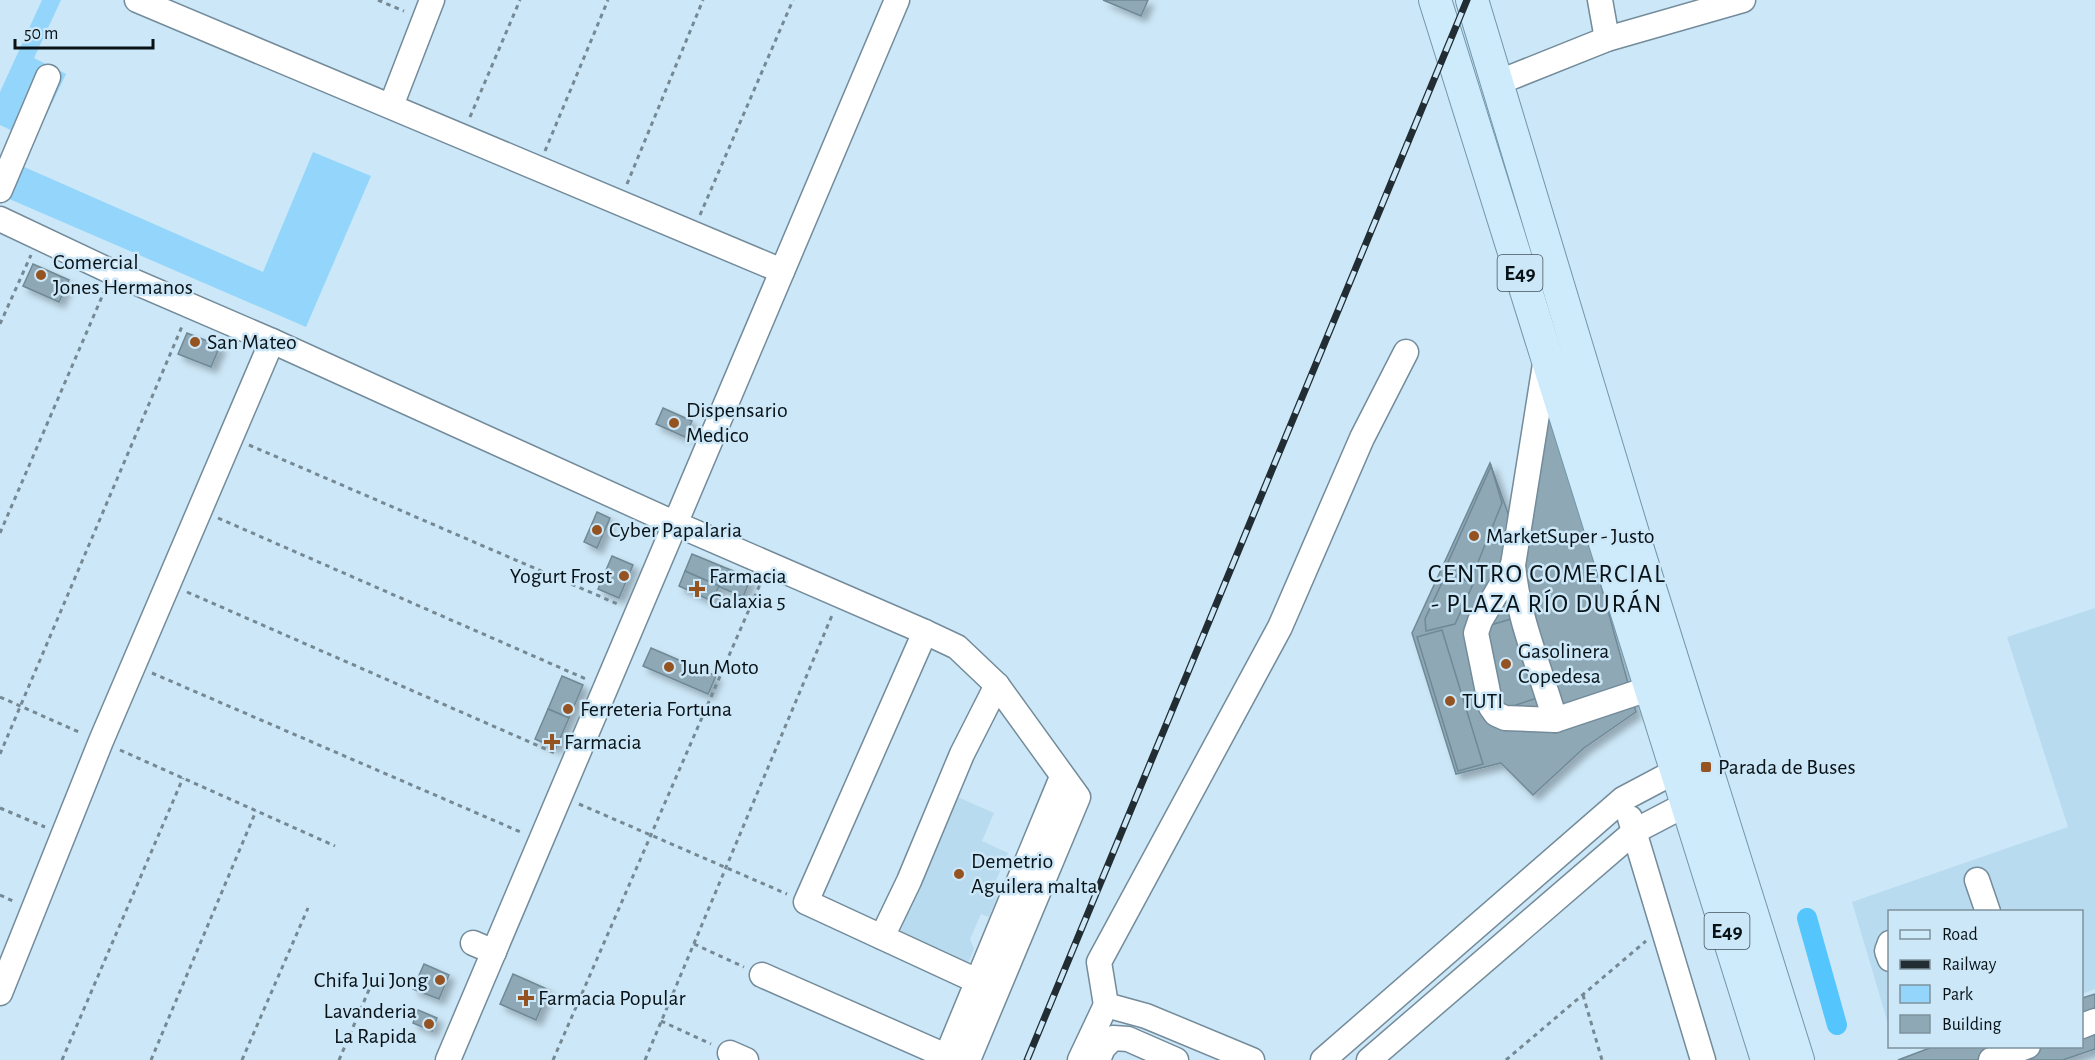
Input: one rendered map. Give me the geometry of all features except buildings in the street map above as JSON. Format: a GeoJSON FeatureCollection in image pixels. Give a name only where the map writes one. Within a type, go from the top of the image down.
{"type":"FeatureCollection","features":[{"type":"Feature","properties":{"kind":"main road","name":"E49"},"geometry":{"type":"LineString","coordinates":[[1435,0],[1651,688],[1690,763]]}},
{"type":"Feature","properties":{"kind":"main road","name":"E49"},"geometry":{"type":"LineString","coordinates":[[1472,0],[1700,797],[1767,1060]]}},
{"type":"Feature","properties":{"kind":"main road","name":"E49"},"geometry":{"type":"LineString","coordinates":[[1700,797],[1798,1060]]}},
{"type":"Feature","properties":{"kind":"street"},"geometry":{"type":"LineString","coordinates":[[136,0],[782,271]]}},
{"type":"Feature","properties":{"kind":"street"},"geometry":{"type":"LineString","coordinates":[[448,1060],[484,948],[541,841],[561,796],[897,0]]}},
{"type":"Feature","properties":{"kind":"street"},"geometry":{"type":"LineString","coordinates":[[1599,0],[1607,39]]}},
{"type":"Feature","properties":{"kind":"street"},"geometry":{"type":"LineString","coordinates":[[1497,83],[1607,39],[1743,0]]}},
{"type":"Feature","properties":{"kind":"street"},"geometry":{"type":"LineString","coordinates":[[391,106],[429,9]]}},
{"type":"Feature","properties":{"kind":"street"},"geometry":{"type":"LineString","coordinates":[[0,190],[48,77]]}},
{"type":"Feature","properties":{"kind":"street"},"geometry":{"type":"LineString","coordinates":[[0,219],[112,272],[272,341],[676,524],[957,647],[997,685],[1078,797],[953,1059]]}},
{"type":"Feature","properties":{"kind":"street"},"geometry":{"type":"LineString","coordinates":[[0,993],[101,741],[272,341]]}},
{"type":"Feature","properties":{"kind":"street"},"geometry":{"type":"LineString","coordinates":[[1080,1060],[1106,1005],[1099,962],[1280,627],[1362,438],[1406,352]]}},
{"type":"Feature","properties":{"kind":"street"},"geometry":{"type":"LineString","coordinates":[[1546,356],[1513,565],[1516,596],[1555,720]]}},
{"type":"Feature","properties":{"kind":"street"},"geometry":{"type":"LineString","coordinates":[[1513,565],[1480,621],[1476,633],[1491,707],[1496,714],[1505,718],[1555,720],[1651,688]]}},
{"type":"Feature","properties":{"kind":"street"},"geometry":{"type":"LineString","coordinates":[[925,632],[806,902],[977,981]]}},
{"type":"Feature","properties":{"kind":"street"},"geometry":{"type":"LineString","coordinates":[[882,937],[909,881],[962,754],[997,685]]}},
{"type":"Feature","properties":{"kind":"street"},"geometry":{"type":"LineString","coordinates":[[1323,1060],[1623,799],[1690,763]]}},
{"type":"Feature","properties":{"kind":"street"},"geometry":{"type":"LineString","coordinates":[[953,1059],[977,981],[1062,777]]}},
{"type":"Feature","properties":{"kind":"street"},"geometry":{"type":"LineString","coordinates":[[1369,1060],[1635,831],[1700,797]]}},
{"type":"Feature","properties":{"kind":"street"},"geometry":{"type":"LineString","coordinates":[[1623,799],[1635,831],[1702,1060]]}},
{"type":"Feature","properties":{"kind":"street"},"geometry":{"type":"LineString","coordinates":[[1977,880],[1987,910]]}},
{"type":"Feature","properties":{"kind":"street"},"geometry":{"type":"LineString","coordinates":[[762,975],[953,1059]]}},
{"type":"Feature","properties":{"kind":"street"},"geometry":{"type":"LineString","coordinates":[[1106,1005],[1146,1016],[1252,1060]]}},
{"type":"Feature","properties":{"kind":"street"},"geometry":{"type":"LineString","coordinates":[[1098,1060],[1103,1048],[1113,1038],[1128,1039],[1176,1060]]}},
{"type":"Feature","properties":{"kind":"street"},"geometry":{"type":"LineString","coordinates":[[1991,1060],[2025,1048]]}},
{"type":"Feature","properties":{"kind":"path"},"geometry":{"type":"LineString","coordinates":[[378,0],[429,9]]}},
{"type":"Feature","properties":{"kind":"path"},"geometry":{"type":"LineString","coordinates":[[462,136],[520,0]]}},
{"type":"Feature","properties":{"kind":"path"},"geometry":{"type":"LineString","coordinates":[[538,168],[608,0]]}},
{"type":"Feature","properties":{"kind":"path"},"geometry":{"type":"LineString","coordinates":[[619,202],[703,0]]}},
{"type":"Feature","properties":{"kind":"path"},"geometry":{"type":"LineString","coordinates":[[693,233],[793,0]]}},
{"type":"Feature","properties":{"kind":"path"},"geometry":{"type":"LineString","coordinates":[[0,324],[39,237]]}},
{"type":"Feature","properties":{"kind":"path"},"geometry":{"type":"LineString","coordinates":[[0,533],[112,272]]}},
{"type":"Feature","properties":{"kind":"path"},"geometry":{"type":"LineString","coordinates":[[0,754],[190,306]]}},
{"type":"Feature","properties":{"kind":"path"},"geometry":{"type":"LineString","coordinates":[[231,437],[639,612]]}},
{"type":"Feature","properties":{"kind":"path"},"geometry":{"type":"LineString","coordinates":[[200,511],[606,688]]}},
{"type":"Feature","properties":{"kind":"path"},"geometry":{"type":"LineString","coordinates":[[553,1060],[768,564]]}},
{"type":"Feature","properties":{"kind":"path"},"geometry":{"type":"LineString","coordinates":[[168,584],[575,762]]}},
{"type":"Feature","properties":{"kind":"path"},"geometry":{"type":"LineString","coordinates":[[645,1060],[841,595]]}},
{"type":"Feature","properties":{"kind":"path"},"geometry":{"type":"LineString","coordinates":[[134,665],[541,841]]}},
{"type":"Feature","properties":{"kind":"path"},"geometry":{"type":"LineString","coordinates":[[0,697],[335,846]]}},
{"type":"Feature","properties":{"kind":"path"},"geometry":{"type":"LineString","coordinates":[[62,1060],[183,778]]}},
{"type":"Feature","properties":{"kind":"path"},"geometry":{"type":"LineString","coordinates":[[561,796],[806,902]]}},
{"type":"Feature","properties":{"kind":"path"},"geometry":{"type":"LineString","coordinates":[[0,808],[64,835]]}},
{"type":"Feature","properties":{"kind":"path"},"geometry":{"type":"LineString","coordinates":[[152,1060],[256,811]]}},
{"type":"Feature","properties":{"kind":"path"},"geometry":{"type":"LineString","coordinates":[[242,1060],[308,908]]}},
{"type":"Feature","properties":{"kind":"path"},"geometry":{"type":"LineString","coordinates":[[1506,1060],[1663,926]]}},
{"type":"Feature","properties":{"kind":"path"},"geometry":{"type":"LineString","coordinates":[[694,944],[762,975]]}},
{"type":"Feature","properties":{"kind":"path"},"geometry":{"type":"LineString","coordinates":[[339,1060],[374,978]]}},
{"type":"Feature","properties":{"kind":"path"},"geometry":{"type":"LineString","coordinates":[[1583,995],[1602,1060]]}},
{"type":"Feature","properties":{"kind":"path"},"geometry":{"type":"LineString","coordinates":[[661,1021],[738,1056]]}},
{"type":"Feature","properties":{"kind":"shaded area"},"geometry":{"type":"Polygon","coordinates":[[[2095,608],[2095,989],[2083,994],[2083,910],[1888,910],[1888,1024],[1852,902],[2068,827],[2007,637],[2095,608]]]}},
{"type":"Feature","properties":{"kind":"shaded area","name":"Demetrio Aguilera malta"},"geometry":{"type":"Polygon","coordinates":[[[953,795],[994,813],[982,841],[1008,853],[990,894],[997,897],[989,917],[981,914],[970,939],[974,949],[968,963],[958,967],[900,941],[896,928],[953,795]]]}},
{"type":"Feature","properties":{"kind":"green space"},"geometry":{"type":"Polygon","coordinates":[[[42,0],[61,0],[34,58],[66,74],[34,141],[0,125],[0,92],[42,0]]]}},
{"type":"Feature","properties":{"kind":"green space"},"geometry":{"type":"Polygon","coordinates":[[[313,152],[371,176],[306,327],[7,198],[22,166],[263,272],[313,152]]]}},
{"type":"Feature","properties":{"kind":"waterway"},"geometry":{"type":"LineString","coordinates":[[1807,918],[1837,1025]]}},
{"type":"Feature","properties":{"kind":"railway"},"geometry":{"type":"LineString","coordinates":[[1027,1060],[1467,0]]}},
{"type":"Feature","properties":{"kind":"place","name":"Comercial Jones Hermanos"},"geometry":{"type":"Point","coordinates":[41,275]}},
{"type":"Feature","properties":{"kind":"place","name":"San Mateo"},"geometry":{"type":"Point","coordinates":[195,342]}},
{"type":"Feature","properties":{"kind":"place","name":"Dispensario Medico"},"geometry":{"type":"Point","coordinates":[674,423]}},
{"type":"Feature","properties":{"kind":"place","name":"Cyber Papalaria"},"geometry":{"type":"Point","coordinates":[597,530]}},
{"type":"Feature","properties":{"kind":"place","name":"MarketSuper - Justo"},"geometry":{"type":"Point","coordinates":[1474,536]}},
{"type":"Feature","properties":{"kind":"place","name":"Yogurt Frost"},"geometry":{"type":"Point","coordinates":[624,576]}},
{"type":"Feature","properties":{"kind":"place","name":"Farmacia Galaxia 5"},"geometry":{"type":"Point","coordinates":[697,589]}},
{"type":"Feature","properties":{"kind":"place","name":"Gasolinera Copedesa"},"geometry":{"type":"Point","coordinates":[1506,664]}},
{"type":"Feature","properties":{"kind":"place","name":"Jun Moto"},"geometry":{"type":"Point","coordinates":[669,667]}},
{"type":"Feature","properties":{"kind":"place","name":"TUTI"},"geometry":{"type":"Point","coordinates":[1450,701]}},
{"type":"Feature","properties":{"kind":"place","name":"Ferreteria Fortuna"},"geometry":{"type":"Point","coordinates":[568,709]}},
{"type":"Feature","properties":{"kind":"place","name":"Farmacia"},"geometry":{"type":"Point","coordinates":[552,742]}},
{"type":"Feature","properties":{"kind":"place","name":"Parada de Buses"},"geometry":{"type":"Point","coordinates":[1706,767]}},
{"type":"Feature","properties":{"kind":"place","name":"Demetrio Aguilera malta"},"geometry":{"type":"Point","coordinates":[959,874]}},
{"type":"Feature","properties":{"kind":"place","name":"Chifa Jui Jong"},"geometry":{"type":"Point","coordinates":[440,980]}},
{"type":"Feature","properties":{"kind":"place","name":"Farmacia Popular"},"geometry":{"type":"Point","coordinates":[526,998]}},
{"type":"Feature","properties":{"kind":"place","name":"Lavanderia La Rapida"},"geometry":{"type":"Point","coordinates":[429,1024]}},
{"type":"Feature","properties":{"kind":"district","name":"CENTRO COMERCIAL - PLAZA RÍO DURÁN"},"geometry":{"type":"Point","coordinates":[1547,589]}}]}
